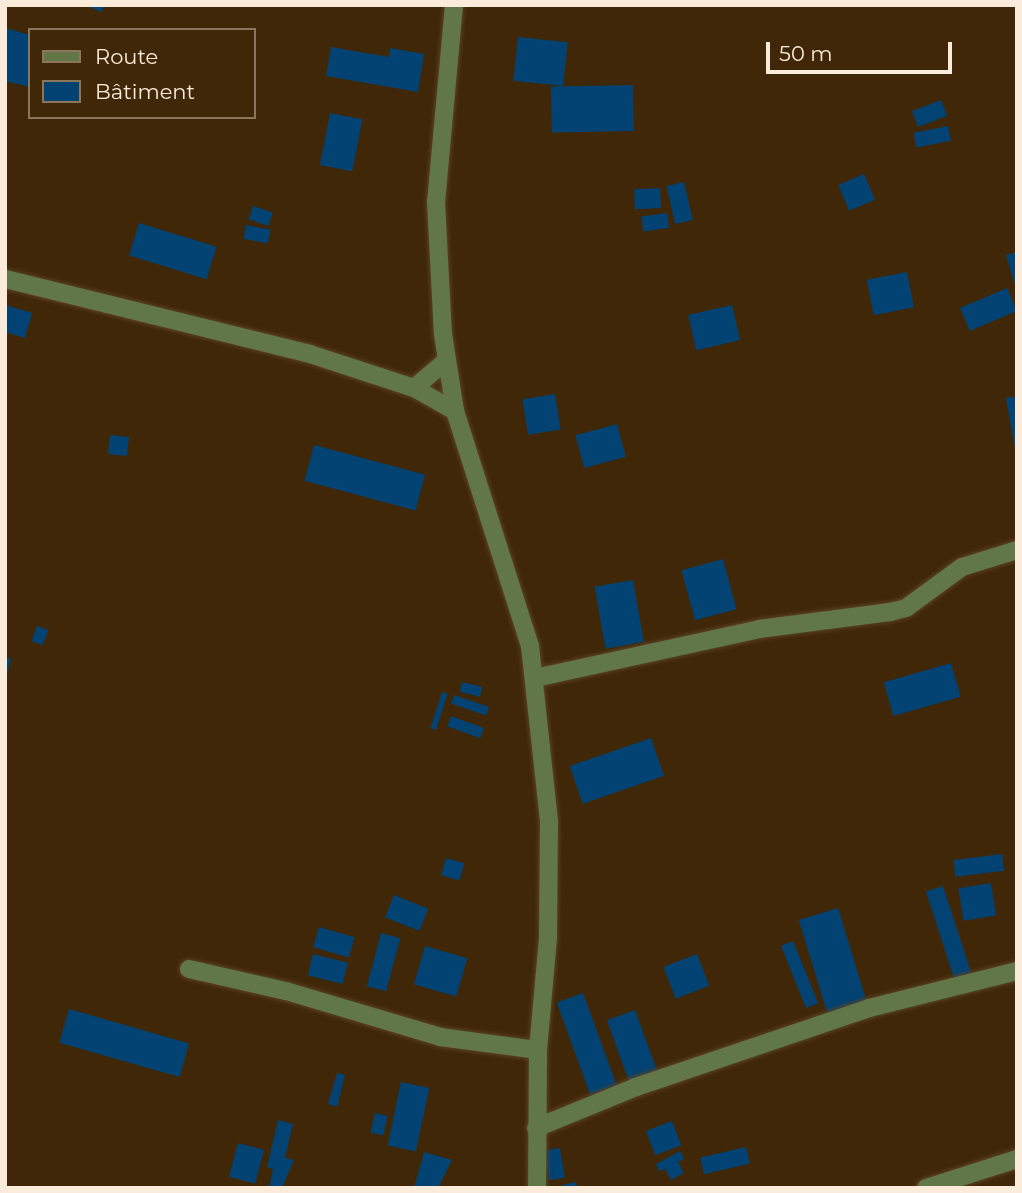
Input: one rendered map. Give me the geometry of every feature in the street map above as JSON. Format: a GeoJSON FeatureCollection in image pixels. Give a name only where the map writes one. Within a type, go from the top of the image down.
{"type":"FeatureCollection","features":[{"type":"Feature","properties":{"kind":"street"},"geometry":{"type":"LineString","coordinates":[[454,5],[436,202],[446,361],[456,411],[520,612],[536,678],[549,822],[548,938],[538,1051],[537,1188]]}},
{"type":"Feature","properties":{"kind":"street"},"geometry":{"type":"LineString","coordinates":[[5,279],[256,339],[415,388],[456,411]]}},
{"type":"Feature","properties":{"kind":"street"},"geometry":{"type":"LineString","coordinates":[[415,388],[446,361]]}},
{"type":"Feature","properties":{"kind":"street"},"geometry":{"type":"LineString","coordinates":[[536,678],[759,629],[906,608],[962,567],[1017,550]]}},
{"type":"Feature","properties":{"kind":"street"},"geometry":{"type":"LineString","coordinates":[[188,969],[286,991],[439,1037],[538,1051]]}},
{"type":"Feature","properties":{"kind":"street"},"geometry":{"type":"LineString","coordinates":[[536,1128],[635,1087],[869,1008],[1017,971]]}},
{"type":"Feature","properties":{"kind":"street"},"geometry":{"type":"LineString","coordinates":[[926,1188],[1017,1159]]}},
{"type":"Feature","properties":{"kind":"building"},"geometry":{"type":"Polygon","coordinates":[[[83,5],[104,5],[102,12],[83,5]]]}},
{"type":"Feature","properties":{"kind":"building"},"geometry":{"type":"Polygon","coordinates":[[[5,28],[28,34],[28,87],[5,81],[5,28]]]}},
{"type":"Feature","properties":{"kind":"building"},"geometry":{"type":"Polygon","coordinates":[[[518,37],[568,42],[563,86],[513,81],[518,37]]]}},
{"type":"Feature","properties":{"kind":"building"},"geometry":{"type":"Polygon","coordinates":[[[331,47],[389,57],[390,48],[424,54],[418,92],[326,76],[331,47]]]}},
{"type":"Feature","properties":{"kind":"building"},"geometry":{"type":"Polygon","coordinates":[[[633,85],[634,131],[552,132],[551,86],[633,85]]]}},
{"type":"Feature","properties":{"kind":"building"},"geometry":{"type":"Polygon","coordinates":[[[941,100],[947,116],[918,127],[912,111],[941,100]]]}},
{"type":"Feature","properties":{"kind":"building"},"geometry":{"type":"Polygon","coordinates":[[[330,113],[362,119],[352,171],[320,165],[330,113]]]}},
{"type":"Feature","properties":{"kind":"building"},"geometry":{"type":"Polygon","coordinates":[[[948,126],[951,141],[917,147],[914,133],[948,126]]]}},
{"type":"Feature","properties":{"kind":"building"},"geometry":{"type":"Polygon","coordinates":[[[864,174],[875,200],[849,211],[838,185],[864,174]]]}},
{"type":"Feature","properties":{"kind":"building"},"geometry":{"type":"Polygon","coordinates":[[[684,182],[693,220],[675,224],[666,186],[684,182]]]}},
{"type":"Feature","properties":{"kind":"building"},"geometry":{"type":"Polygon","coordinates":[[[660,188],[661,208],[635,209],[634,189],[660,188]]]}},
{"type":"Feature","properties":{"kind":"building"},"geometry":{"type":"Polygon","coordinates":[[[253,206],[273,213],[268,226],[248,219],[253,206]]]}},
{"type":"Feature","properties":{"kind":"building"},"geometry":{"type":"Polygon","coordinates":[[[667,213],[669,228],[643,231],[641,217],[667,213]]]}},
{"type":"Feature","properties":{"kind":"building"},"geometry":{"type":"Polygon","coordinates":[[[139,223],[216,247],[207,279],[129,256],[139,223]]]}},
{"type":"Feature","properties":{"kind":"building"},"geometry":{"type":"Polygon","coordinates":[[[246,225],[271,230],[268,244],[243,239],[246,225]]]}},
{"type":"Feature","properties":{"kind":"building"},"geometry":{"type":"Polygon","coordinates":[[[1017,252],[1017,289],[1016,289],[1006,255],[1017,252]]]}},
{"type":"Feature","properties":{"kind":"building"},"geometry":{"type":"Polygon","coordinates":[[[907,272],[914,307],[874,315],[867,280],[907,272]]]}},
{"type":"Feature","properties":{"kind":"building"},"geometry":{"type":"Polygon","coordinates":[[[1007,288],[1017,311],[970,331],[960,308],[1007,288]]]}},
{"type":"Feature","properties":{"kind":"building"},"geometry":{"type":"Polygon","coordinates":[[[5,305],[32,313],[25,338],[5,332],[5,305]]]}},
{"type":"Feature","properties":{"kind":"building"},"geometry":{"type":"Polygon","coordinates":[[[732,305],[740,340],[696,350],[688,315],[732,305]]]}},
{"type":"Feature","properties":{"kind":"building"},"geometry":{"type":"Polygon","coordinates":[[[555,394],[561,430],[528,435],[522,399],[555,394]]]}},
{"type":"Feature","properties":{"kind":"building"},"geometry":{"type":"Polygon","coordinates":[[[1017,396],[1017,450],[1015,450],[1006,398],[1017,396]]]}},
{"type":"Feature","properties":{"kind":"building"},"geometry":{"type":"Polygon","coordinates":[[[617,424],[626,457],[584,468],[575,435],[617,424]]]}},
{"type":"Feature","properties":{"kind":"building"},"geometry":{"type":"Polygon","coordinates":[[[110,435],[129,437],[127,456],[108,454],[110,435]]]}},
{"type":"Feature","properties":{"kind":"building"},"geometry":{"type":"Polygon","coordinates":[[[314,445],[425,475],[416,511],[304,481],[314,445]]]}},
{"type":"Feature","properties":{"kind":"building"},"geometry":{"type":"Polygon","coordinates":[[[723,559],[736,609],[695,620],[681,570],[723,559]]]}},
{"type":"Feature","properties":{"kind":"building"},"geometry":{"type":"Polygon","coordinates":[[[633,580],[644,642],[606,649],[595,587],[633,580]]]}},
{"type":"Feature","properties":{"kind":"building"},"geometry":{"type":"Polygon","coordinates":[[[37,626],[48,630],[43,645],[32,641],[37,626]]]}},
{"type":"Feature","properties":{"kind":"building"},"geometry":{"type":"Polygon","coordinates":[[[5,657],[11,659],[6,677],[5,677],[5,657]]]}},
{"type":"Feature","properties":{"kind":"building"},"geometry":{"type":"Polygon","coordinates":[[[951,663],[961,697],[893,716],[884,682],[951,663]]]}},
{"type":"Feature","properties":{"kind":"building"},"geometry":{"type":"Polygon","coordinates":[[[462,682],[482,687],[480,697],[460,692],[462,682]]]}},
{"type":"Feature","properties":{"kind":"building"},"geometry":{"type":"Polygon","coordinates":[[[442,692],[448,694],[436,730],[430,728],[442,692]]]}},
{"type":"Feature","properties":{"kind":"building"},"geometry":{"type":"Polygon","coordinates":[[[454,695],[489,707],[486,716],[451,704],[454,695]]]}},
{"type":"Feature","properties":{"kind":"building"},"geometry":{"type":"Polygon","coordinates":[[[451,716],[484,728],[480,738],[447,726],[451,716]]]}},
{"type":"Feature","properties":{"kind":"building"},"geometry":{"type":"Polygon","coordinates":[[[651,738],[664,776],[583,804],[570,766],[651,738]]]}},
{"type":"Feature","properties":{"kind":"building"},"geometry":{"type":"Polygon","coordinates":[[[1002,854],[1004,871],[955,877],[953,860],[1002,854]]]}},
{"type":"Feature","properties":{"kind":"building"},"geometry":{"type":"Polygon","coordinates":[[[446,858],[464,863],[459,881],[441,875],[446,858]]]}},
{"type":"Feature","properties":{"kind":"building"},"geometry":{"type":"Polygon","coordinates":[[[991,883],[996,916],[964,921],[958,888],[991,883]]]}},
{"type":"Feature","properties":{"kind":"building"},"geometry":{"type":"Polygon","coordinates":[[[943,886],[973,978],[956,984],[926,892],[943,886]]]}},
{"type":"Feature","properties":{"kind":"building"},"geometry":{"type":"Polygon","coordinates":[[[394,895],[428,909],[419,931],[385,917],[394,895]]]}},
{"type":"Feature","properties":{"kind":"building"},"geometry":{"type":"Polygon","coordinates":[[[838,908],[869,1008],[829,1020],[799,920],[838,908]]]}},
{"type":"Feature","properties":{"kind":"building"},"geometry":{"type":"Polygon","coordinates":[[[319,927],[355,937],[349,957],[313,947],[319,927]]]}},
{"type":"Feature","properties":{"kind":"building"},"geometry":{"type":"Polygon","coordinates":[[[381,933],[400,938],[386,991],[367,986],[381,933]]]}},
{"type":"Feature","properties":{"kind":"building"},"geometry":{"type":"Polygon","coordinates":[[[793,941],[818,1003],[806,1008],[781,946],[793,941]]]}},
{"type":"Feature","properties":{"kind":"building"},"geometry":{"type":"Polygon","coordinates":[[[425,946],[467,958],[456,997],[414,984],[425,946]]]}},
{"type":"Feature","properties":{"kind":"building"},"geometry":{"type":"Polygon","coordinates":[[[313,954],[348,963],[343,984],[308,975],[313,954]]]}},
{"type":"Feature","properties":{"kind":"building"},"geometry":{"type":"Polygon","coordinates":[[[697,954],[709,986],[676,999],[663,967],[697,954]]]}},
{"type":"Feature","properties":{"kind":"building"},"geometry":{"type":"Polygon","coordinates":[[[583,993],[617,1085],[590,1095],[557,1003],[583,993]]]}},
{"type":"Feature","properties":{"kind":"building"},"geometry":{"type":"Polygon","coordinates":[[[69,1009],[189,1043],[180,1077],[59,1043],[69,1009]]]}},
{"type":"Feature","properties":{"kind":"building"},"geometry":{"type":"Polygon","coordinates":[[[635,1010],[658,1072],[629,1082],[607,1020],[635,1010]]]}},
{"type":"Feature","properties":{"kind":"building"},"geometry":{"type":"Polygon","coordinates":[[[337,1073],[345,1075],[337,1107],[328,1104],[337,1073]]]}},
{"type":"Feature","properties":{"kind":"building"},"geometry":{"type":"Polygon","coordinates":[[[401,1082],[429,1088],[416,1152],[387,1146],[401,1082]]]}},
{"type":"Feature","properties":{"kind":"building"},"geometry":{"type":"Polygon","coordinates":[[[375,1113],[388,1116],[383,1135],[371,1132],[375,1113]]]}},
{"type":"Feature","properties":{"kind":"building"},"geometry":{"type":"Polygon","coordinates":[[[278,1120],[293,1124],[285,1158],[294,1160],[282,1188],[269,1188],[273,1169],[267,1167],[278,1120]]]}},
{"type":"Feature","properties":{"kind":"building"},"geometry":{"type":"Polygon","coordinates":[[[672,1121],[681,1145],[655,1155],[646,1131],[672,1121]]]}},
{"type":"Feature","properties":{"kind":"building"},"geometry":{"type":"Polygon","coordinates":[[[238,1143],[264,1150],[255,1184],[229,1177],[238,1143]]]}},
{"type":"Feature","properties":{"kind":"building"},"geometry":{"type":"Polygon","coordinates":[[[746,1147],[750,1164],[704,1174],[700,1158],[746,1147]]]}},
{"type":"Feature","properties":{"kind":"building"},"geometry":{"type":"Polygon","coordinates":[[[560,1148],[565,1178],[549,1180],[544,1151],[560,1148]]]}},
{"type":"Feature","properties":{"kind":"building"},"geometry":{"type":"Polygon","coordinates":[[[680,1151],[684,1159],[678,1162],[684,1173],[671,1180],[665,1169],[659,1171],[656,1164],[680,1151]]]}},
{"type":"Feature","properties":{"kind":"building"},"geometry":{"type":"Polygon","coordinates":[[[424,1152],[452,1160],[438,1188],[414,1188],[424,1152]]]}},
{"type":"Feature","properties":{"kind":"building"},"geometry":{"type":"Polygon","coordinates":[[[576,1182],[577,1188],[563,1188],[562,1185],[576,1182]]]}}]}
